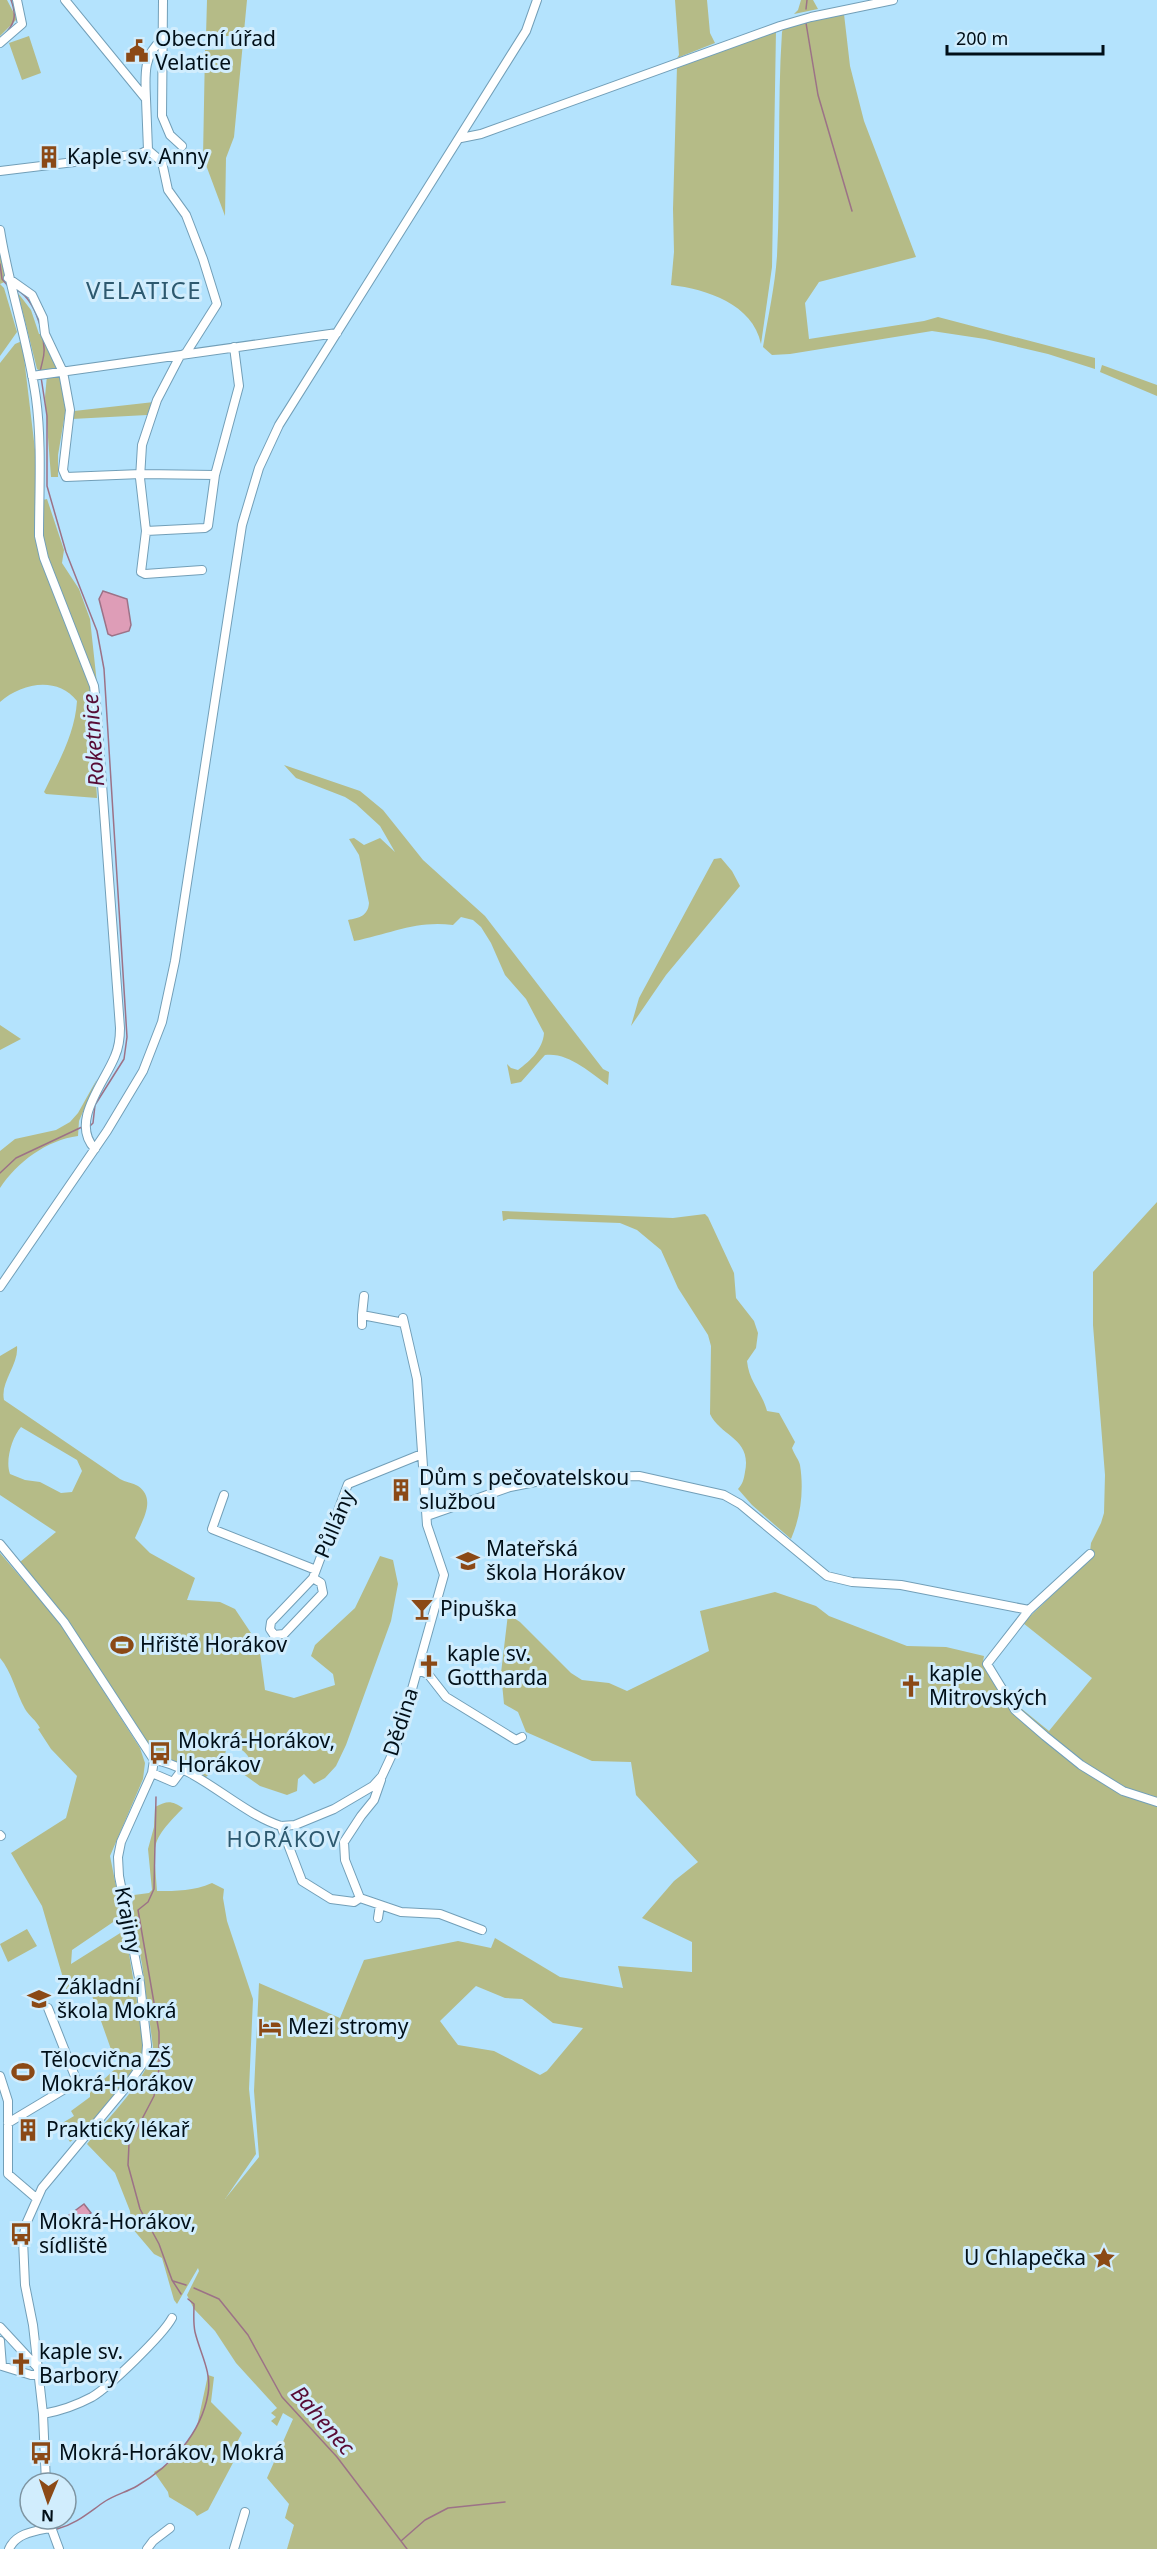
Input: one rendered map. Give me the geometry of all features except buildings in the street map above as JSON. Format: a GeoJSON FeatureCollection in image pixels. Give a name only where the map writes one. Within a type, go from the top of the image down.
{"type":"FeatureCollection","features":[{"type":"Feature","properties":{"kind":"street"},"geometry":{"type":"LineString","coordinates":[[0,44],[22,24],[17,0]]}},
{"type":"Feature","properties":{"kind":"street"},"geometry":{"type":"LineString","coordinates":[[65,0],[146,99]]}},
{"type":"Feature","properties":{"kind":"street"},"geometry":{"type":"LineString","coordinates":[[164,0],[162,116],[170,135],[182,146]]}},
{"type":"Feature","properties":{"kind":"street"},"geometry":{"type":"LineString","coordinates":[[0,1287],[94,1149],[143,1071],[154,1049],[166,1007],[242,525],[253,486],[279,425],[526,31],[537,0]]}},
{"type":"Feature","properties":{"kind":"street"},"geometry":{"type":"LineString","coordinates":[[461,138],[482,134],[780,26],[811,17],[893,0]]}},
{"type":"Feature","properties":{"kind":"street"},"geometry":{"type":"LineString","coordinates":[[162,40],[153,49],[146,65],[148,150],[162,162],[168,190],[186,215],[218,304],[186,353],[180,356],[149,419],[142,445],[141,474],[146,531],[141,572],[145,574],[202,570]]}},
{"type":"Feature","properties":{"kind":"street"},"geometry":{"type":"LineString","coordinates":[[0,171],[140,154],[148,150]]}},
{"type":"Feature","properties":{"kind":"street"},"geometry":{"type":"LineString","coordinates":[[0,230],[10,285],[38,375],[39,536],[44,558],[93,686],[96,703],[120,1020],[117,1053],[92,1099],[87,1126],[90,1143],[94,1149]]}},
{"type":"Feature","properties":{"kind":"street"},"geometry":{"type":"LineString","coordinates":[[10,285],[32,295],[43,318],[45,334],[63,372],[70,410],[64,474],[71,479],[141,474],[215,475]]}},
{"type":"Feature","properties":{"kind":"street"},"geometry":{"type":"LineString","coordinates":[[38,375],[337,333]]}},
{"type":"Feature","properties":{"kind":"street"},"geometry":{"type":"LineString","coordinates":[[146,531],[207,527],[215,475],[239,386],[234,347]]}},
{"type":"Feature","properties":{"kind":"street"},"geometry":{"type":"LineString","coordinates":[[362,1325],[364,1296]]}},
{"type":"Feature","properties":{"kind":"street"},"geometry":{"type":"LineString","coordinates":[[362,1315],[404,1321],[417,1379],[427,1516],[510,1487],[535,1482],[639,1476],[724,1495],[740,1504],[827,1576],[852,1582],[901,1585],[1029,1610]]}},
{"type":"Feature","properties":{"kind":"street","name":"Půllány"},"geometry":{"type":"LineString","coordinates":[[224,1495],[212,1529],[314,1574],[321,1583],[323,1593],[284,1634],[277,1636],[271,1633],[271,1622],[314,1574],[348,1484],[422,1454]]}},
{"type":"Feature","properties":{"kind":"street","name":"Dědina"},"geometry":{"type":"LineString","coordinates":[[281,1826],[295,1824],[334,1809],[373,1786],[382,1776],[396,1746],[444,1575],[427,1525],[427,1516]]}},
{"type":"Feature","properties":{"kind":"street"},"geometry":{"type":"LineString","coordinates":[[0,1544],[64,1622],[154,1760],[164,1761],[182,1770],[281,1826],[302,1881],[331,1899],[354,1902],[360,1898]]}},
{"type":"Feature","properties":{"kind":"street"},"geometry":{"type":"LineString","coordinates":[[1090,1554],[1029,1610],[987,1664],[1015,1710],[1081,1765],[1123,1791],[1157,1802]]}},
{"type":"Feature","properties":{"kind":"street"},"geometry":{"type":"LineString","coordinates":[[418,1670],[428,1674],[446,1697],[516,1740],[522,1737]]}},
{"type":"Feature","properties":{"kind":"street","name":"Krajiny"},"geometry":{"type":"LineString","coordinates":[[39,2372],[23,2258],[26,2224],[36,2198],[141,2069],[146,2059],[147,2045],[140,1983],[119,1876],[118,1857],[121,1842],[152,1773],[154,1760]]}},
{"type":"Feature","properties":{"kind":"street"},"geometry":{"type":"LineString","coordinates":[[152,1773],[173,1782],[182,1770]]}},
{"type":"Feature","properties":{"kind":"street"},"geometry":{"type":"LineString","coordinates":[[382,1776],[374,1800],[345,1842],[345,1860],[360,1898],[401,1912],[440,1914],[482,1930]]}},
{"type":"Feature","properties":{"kind":"street"},"geometry":{"type":"LineString","coordinates":[[378,1918],[380,1905]]}},
{"type":"Feature","properties":{"kind":"street"},"geometry":{"type":"LineString","coordinates":[[8,2123],[73,2084],[76,2079],[48,2008]]}},
{"type":"Feature","properties":{"kind":"street"},"geometry":{"type":"LineString","coordinates":[[0,2076],[8,2101],[8,2174],[36,2198]]}},
{"type":"Feature","properties":{"kind":"street"},"geometry":{"type":"LineString","coordinates":[[43,2414],[76,2405],[94,2396],[160,2335],[172,2318]]}},
{"type":"Feature","properties":{"kind":"street"},"geometry":{"type":"LineString","coordinates":[[0,2326],[39,2372],[45,2471]]}},
{"type":"Feature","properties":{"kind":"street"},"geometry":{"type":"LineString","coordinates":[[0,2341],[1,2366],[39,2372]]}},
{"type":"Feature","properties":{"kind":"street"},"geometry":{"type":"LineString","coordinates":[[234,2549],[244,2512]]}},
{"type":"Feature","properties":{"kind":"street"},"geometry":{"type":"LineString","coordinates":[[147,2549],[153,2541],[170,2528]]}},
{"type":"Feature","properties":{"kind":"street"},"geometry":{"type":"LineString","coordinates":[[9,2549],[14,2540],[22,2535],[38,2531]]}},
{"type":"Feature","properties":{"kind":"street"},"geometry":{"type":"LineString","coordinates":[[51,2531],[59,2549]]}},
{"type":"Feature","properties":{"kind":"green space"},"geometry":{"type":"Polygon","coordinates":[[[0,0],[7,0],[17,19],[0,36],[0,0]]]}},
{"type":"Feature","properties":{"kind":"green space"},"geometry":{"type":"Polygon","coordinates":[[[207,0],[247,0],[234,137],[226,158],[225,216],[203,157],[205,50],[240,49],[241,36],[206,36],[207,0]]]}},
{"type":"Feature","properties":{"kind":"green space"},"geometry":{"type":"Polygon","coordinates":[[[675,0],[707,0],[710,33],[715,43],[677,58],[679,55],[675,0]]]}},
{"type":"Feature","properties":{"kind":"green space"},"geometry":{"type":"Polygon","coordinates":[[[801,0],[813,0],[818,9],[794,14],[801,0]]]}},
{"type":"Feature","properties":{"kind":"green space"},"geometry":{"type":"Polygon","coordinates":[[[844,14],[850,66],[864,121],[916,257],[819,282],[805,303],[809,339],[938,317],[1095,358],[1095,369],[1048,354],[985,339],[932,331],[790,354],[772,355],[763,347],[777,256],[782,32],[784,26],[844,14]]]}},
{"type":"Feature","properties":{"kind":"green space"},"geometry":{"type":"Polygon","coordinates":[[[776,30],[772,267],[761,344],[748,318],[726,301],[699,290],[671,285],[674,252],[677,66],[776,30]]]}},
{"type":"Feature","properties":{"kind":"green space"},"geometry":{"type":"Polygon","coordinates":[[[29,36],[41,73],[22,80],[9,43],[29,36]]]}},
{"type":"Feature","properties":{"kind":"green space"},"geometry":{"type":"Polygon","coordinates":[[[0,247],[7,281],[0,284],[0,247]]]}},
{"type":"Feature","properties":{"kind":"green space"},"geometry":{"type":"Polygon","coordinates":[[[0,284],[4,288],[17,332],[0,356],[0,284]]]}},
{"type":"Feature","properties":{"kind":"green space"},"geometry":{"type":"Polygon","coordinates":[[[18,293],[31,310],[39,334],[45,334],[57,356],[67,402],[58,455],[58,477],[51,477],[45,397],[47,375],[37,369],[18,293]]]}},
{"type":"Feature","properties":{"kind":"green space"},"geometry":{"type":"Polygon","coordinates":[[[22,341],[36,458],[35,539],[90,687],[97,798],[44,792],[73,725],[77,701],[69,693],[50,685],[39,685],[18,690],[0,702],[0,363],[15,344],[22,341]]]}},
{"type":"Feature","properties":{"kind":"green space"},"geometry":{"type":"Polygon","coordinates":[[[1102,365],[1157,385],[1157,396],[1100,372],[1102,365]]]}},
{"type":"Feature","properties":{"kind":"green space"},"geometry":{"type":"Polygon","coordinates":[[[154,402],[147,415],[72,419],[74,411],[154,402]]]}},
{"type":"Feature","properties":{"kind":"green space"},"geometry":{"type":"Polygon","coordinates":[[[47,499],[64,550],[62,563],[79,589],[90,619],[97,684],[47,559],[43,532],[43,500],[47,499]]]}},
{"type":"Feature","properties":{"kind":"green space"},"geometry":{"type":"Polygon","coordinates":[[[284,765],[360,791],[383,810],[423,860],[485,916],[603,1069],[609,1072],[608,1085],[579,1064],[554,1055],[545,1055],[521,1082],[511,1084],[507,1064],[518,1070],[523,1066],[538,1049],[544,1033],[526,999],[505,975],[481,927],[473,920],[461,917],[453,925],[427,924],[354,941],[348,920],[365,914],[369,903],[359,855],[349,839],[354,838],[364,845],[380,838],[395,852],[380,826],[356,804],[345,797],[296,778],[284,765]]]}},
{"type":"Feature","properties":{"kind":"green space"},"geometry":{"type":"Polygon","coordinates":[[[721,858],[732,871],[740,886],[666,975],[631,1026],[639,998],[714,859],[721,858]]]}},
{"type":"Feature","properties":{"kind":"green space"},"geometry":{"type":"Polygon","coordinates":[[[0,1025],[21,1039],[0,1050],[0,1025]]]}},
{"type":"Feature","properties":{"kind":"green space"},"geometry":{"type":"Polygon","coordinates":[[[97,1079],[79,1121],[78,1136],[44,1147],[15,1169],[0,1188],[0,1151],[15,1139],[56,1130],[70,1122],[78,1113],[97,1079]]]}},
{"type":"Feature","properties":{"kind":"green space"},"geometry":{"type":"Polygon","coordinates":[[[1157,1202],[1157,2549],[287,2549],[294,2525],[285,2518],[289,2504],[267,2478],[293,2419],[283,2413],[277,2426],[271,2421],[276,2417],[271,2413],[277,2408],[236,2363],[215,2331],[194,2309],[187,2295],[199,2271],[198,2268],[177,2304],[174,2300],[162,2258],[154,2254],[132,2228],[130,2211],[115,2173],[87,2144],[145,2071],[153,2047],[142,1964],[131,1910],[134,1895],[149,1893],[152,1890],[148,1849],[154,1827],[155,1807],[170,1802],[183,1808],[164,1829],[156,1845],[157,1891],[185,1890],[212,1883],[224,1889],[223,1898],[227,1921],[253,1999],[249,2089],[256,2154],[225,2199],[259,2157],[254,2091],[259,1983],[340,2018],[364,1960],[458,1941],[491,1948],[495,1938],[560,1977],[623,1988],[618,1966],[692,1972],[692,1942],[642,1918],[674,1881],[698,1862],[636,1795],[631,1762],[592,1761],[526,1732],[518,1712],[504,1704],[501,1673],[508,1614],[520,1622],[571,1673],[582,1680],[609,1683],[627,1691],[709,1651],[700,1611],[775,1592],[816,1606],[829,1616],[907,1646],[946,1647],[984,1656],[983,1662],[993,1669],[1017,1705],[1049,1731],[1092,1678],[1023,1623],[1089,1560],[1091,1543],[1104,1513],[1105,1475],[1093,1325],[1093,1272],[1157,1202]],[[476,1986],[440,2021],[458,2045],[494,2051],[540,2075],[547,2071],[583,2028],[553,2023],[522,1999],[505,1998],[476,1986]]]}},
{"type":"Feature","properties":{"kind":"green space"},"geometry":{"type":"Polygon","coordinates":[[[502,1211],[673,1218],[705,1214],[708,1217],[734,1273],[736,1298],[754,1321],[758,1333],[756,1348],[747,1361],[750,1375],[767,1411],[779,1413],[795,1442],[792,1448],[800,1465],[802,1493],[791,1539],[752,1505],[738,1489],[744,1479],[746,1461],[740,1445],[715,1422],[710,1414],[711,1346],[708,1335],[678,1288],[661,1250],[637,1230],[620,1223],[508,1219],[503,1221],[502,1211]]]}},
{"type":"Feature","properties":{"kind":"green space"},"geometry":{"type":"Polygon","coordinates":[[[17,1346],[15,1360],[3,1393],[4,1400],[120,1479],[144,1491],[147,1497],[146,1510],[135,1538],[150,1553],[195,1578],[187,1600],[220,1602],[235,1609],[259,1645],[265,1690],[294,1698],[335,1685],[333,1674],[311,1656],[315,1645],[355,1608],[380,1556],[393,1560],[398,1584],[391,1621],[346,1745],[336,1766],[325,1778],[314,1784],[304,1774],[298,1779],[297,1791],[287,1795],[260,1786],[239,1771],[250,1766],[249,1757],[228,1741],[224,1759],[204,1779],[162,1757],[145,1742],[76,1633],[20,1562],[56,1532],[0,1495],[0,1356],[17,1346]],[[21,1427],[10,1449],[8,1463],[10,1474],[25,1480],[40,1482],[61,1493],[72,1492],[82,1471],[77,1460],[21,1427]]]}},
{"type":"Feature","properties":{"kind":"green space"},"geometry":{"type":"Polygon","coordinates":[[[0,1553],[60,1623],[140,1748],[145,1763],[143,1779],[110,1856],[122,1916],[72,1950],[71,1964],[125,1930],[144,2043],[140,2063],[116,2096],[70,2142],[59,2125],[74,2116],[71,2111],[90,2097],[90,2092],[126,2059],[113,2055],[89,1987],[68,1995],[42,1906],[11,1853],[66,1818],[77,1776],[51,1749],[38,1729],[40,1728],[25,1709],[8,1670],[0,1658],[0,1553]]]}},
{"type":"Feature","properties":{"kind":"green space"},"geometry":{"type":"Polygon","coordinates":[[[27,1929],[37,1946],[8,1962],[0,1944],[27,1929]]]}},
{"type":"Feature","properties":{"kind":"green space"},"geometry":{"type":"Polygon","coordinates":[[[208,2375],[214,2377],[211,2402],[242,2433],[229,2457],[235,2459],[208,2510],[197,2516],[169,2497],[154,2472],[177,2459],[197,2426],[208,2375]]]}},
{"type":"Feature","properties":{"kind":"shaded area"},"geometry":{"type":"Polygon","coordinates":[[[103,591],[127,599],[131,625],[129,631],[112,636],[108,634],[99,599],[103,591]]]}},
{"type":"Feature","properties":{"kind":"shaded area"},"geometry":{"type":"Polygon","coordinates":[[[84,2204],[91,2213],[80,2222],[82,2225],[78,2228],[68,2216],[84,2204]]]}},
{"type":"Feature","properties":{"kind":"waterway","name":"Roketnice"},"geometry":{"type":"LineString","coordinates":[[3,36],[14,20],[11,0]]}},
{"type":"Feature","properties":{"kind":"waterway"},"geometry":{"type":"LineString","coordinates":[[806,9],[807,0]]}},
{"type":"Feature","properties":{"kind":"waterway"},"geometry":{"type":"LineString","coordinates":[[806,23],[818,95],[852,211]]}},
{"type":"Feature","properties":{"kind":"waterway","name":"Roketnice"},"geometry":{"type":"LineString","coordinates":[[0,264],[2,279],[8,286]]}},
{"type":"Feature","properties":{"kind":"waterway","name":"Roketnice"},"geometry":{"type":"LineString","coordinates":[[15,289],[22,293],[32,306],[39,323],[44,351],[40,373]]}},
{"type":"Feature","properties":{"kind":"waterway","name":"Roketnice"},"geometry":{"type":"LineString","coordinates":[[41,377],[47,416],[47,486],[66,552],[97,631],[104,669],[127,1037],[124,1059],[95,1105],[93,1123],[90,1126]]}},
{"type":"Feature","properties":{"kind":"waterway","name":"Roketnice"},"geometry":{"type":"LineString","coordinates":[[0,1173],[16,1158],[82,1127]]}},
{"type":"Feature","properties":{"kind":"waterway"},"geometry":{"type":"LineString","coordinates":[[156,1797],[154,1889],[148,1902],[138,1910],[159,2032],[159,2069],[154,2096],[129,2144],[128,2165],[140,2209],[159,2244],[172,2280],[181,2294]]}},
{"type":"Feature","properties":{"kind":"waterway","name":"Bahenec"},"geometry":{"type":"LineString","coordinates":[[173,2281],[186,2285]]}},
{"type":"Feature","properties":{"kind":"waterway","name":"Bahenec"},"geometry":{"type":"LineString","coordinates":[[194,2288],[219,2299],[248,2335],[282,2397],[337,2457],[407,2549]]}},
{"type":"Feature","properties":{"kind":"waterway"},"geometry":{"type":"LineString","coordinates":[[78,2520],[108,2500],[150,2478],[183,2448],[199,2422],[209,2386],[207,2370],[195,2332],[194,2304],[188,2299]]}},
{"type":"Feature","properties":{"kind":"waterway"},"geometry":{"type":"LineString","coordinates":[[401,2541],[425,2520],[448,2508],[505,2502]]}},
{"type":"Feature","properties":{"kind":"place","name":"Obecní úřad Velatice"},"geometry":{"type":"Point","coordinates":[137,51]}},
{"type":"Feature","properties":{"kind":"place","name":"Kaple sv. Anny"},"geometry":{"type":"Point","coordinates":[49,157]}},
{"type":"Feature","properties":{"kind":"place","name":"Dům s pečovatelskou službou"},"geometry":{"type":"Point","coordinates":[401,1490]}},
{"type":"Feature","properties":{"kind":"place","name":"Mateřská škola Horákov"},"geometry":{"type":"Point","coordinates":[468,1561]}},
{"type":"Feature","properties":{"kind":"place","name":"Pipuška"},"geometry":{"type":"Point","coordinates":[422,1609]}},
{"type":"Feature","properties":{"kind":"place","name":"Hřiště Horákov"},"geometry":{"type":"Point","coordinates":[122,1645]}},
{"type":"Feature","properties":{"kind":"place","name":"kaple sv. Gottharda"},"geometry":{"type":"Point","coordinates":[429,1666]}},
{"type":"Feature","properties":{"kind":"place","name":"kaple Mitrovských"},"geometry":{"type":"Point","coordinates":[911,1686]}},
{"type":"Feature","properties":{"kind":"place","name":"Mokrá-Horákov, Horákov"},"geometry":{"type":"Point","coordinates":[160,1753]}},
{"type":"Feature","properties":{"kind":"place","name":"Základní škola Mokrá"},"geometry":{"type":"Point","coordinates":[39,1999]}},
{"type":"Feature","properties":{"kind":"place","name":"Mezi stromy"},"geometry":{"type":"Point","coordinates":[270,2027]}},
{"type":"Feature","properties":{"kind":"place","name":"Tělocvična ZŠ Mokrá-Horákov"},"geometry":{"type":"Point","coordinates":[23,2072]}},
{"type":"Feature","properties":{"kind":"place","name":"Praktický lékař"},"geometry":{"type":"Point","coordinates":[28,2130]}},
{"type":"Feature","properties":{"kind":"place","name":"Mokrá-Horákov, sídliště"},"geometry":{"type":"Point","coordinates":[21,2234]}},
{"type":"Feature","properties":{"kind":"place","name":"U Chlapečka"},"geometry":{"type":"Point","coordinates":[1104,2258]}},
{"type":"Feature","properties":{"kind":"place","name":"kaple sv. Barbory"},"geometry":{"type":"Point","coordinates":[21,2364]}},
{"type":"Feature","properties":{"kind":"place","name":"Mokrá-Horákov, Mokrá"},"geometry":{"type":"Point","coordinates":[41,2453]}},
{"type":"Feature","properties":{"kind":"district","name":"VELATICE"},"geometry":{"type":"Point","coordinates":[144,291]}},
{"type":"Feature","properties":{"kind":"district","name":"HORÁKOV"},"geometry":{"type":"Point","coordinates":[284,1839]}}]}
